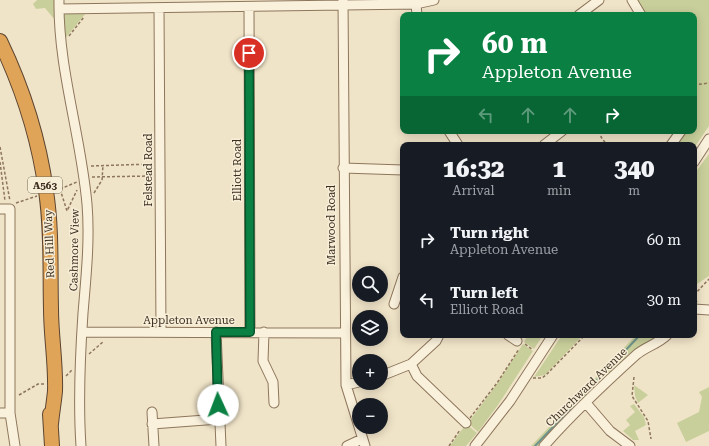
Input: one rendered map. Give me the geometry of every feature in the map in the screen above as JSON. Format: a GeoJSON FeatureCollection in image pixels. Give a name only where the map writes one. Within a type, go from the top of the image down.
{"type":"FeatureCollection","features":[{"type":"Feature","properties":{"kind":"highway","name":"Red Hill Way"},"geometry":{"type":"LineString","coordinates":[[0,41],[20,87],[41,160],[46,192],[50,242],[51,335],[47,371],[52,446]]}},
{"type":"Feature","properties":{"kind":"street"},"geometry":{"type":"LineString","coordinates":[[59,4],[91,9],[249,7],[343,3],[416,4],[434,0]]}},
{"type":"Feature","properties":{"kind":"street"},"geometry":{"type":"LineString","coordinates":[[583,12],[599,0]]}},
{"type":"Feature","properties":{"kind":"street"},"geometry":{"type":"LineString","coordinates":[[632,0],[639,12]]}},
{"type":"Feature","properties":{"kind":"street","name":"Marwood Road"},"geometry":{"type":"LineString","coordinates":[[343,3],[344,333],[346,385],[363,443]]}},
{"type":"Feature","properties":{"kind":"street","name":"Cashmore View"},"geometry":{"type":"LineString","coordinates":[[59,4],[60,47],[84,179],[87,204],[88,243],[82,332],[79,416],[81,446]]}},
{"type":"Feature","properties":{"kind":"street"},"geometry":{"type":"LineString","coordinates":[[416,4],[417,12]]}},
{"type":"Feature","properties":{"kind":"street","name":"Elliott Road"},"geometry":{"type":"LineString","coordinates":[[249,7],[250,332]]}},
{"type":"Feature","properties":{"kind":"street","name":"Felstead Road"},"geometry":{"type":"LineString","coordinates":[[160,8],[161,332]]}},
{"type":"Feature","properties":{"kind":"street"},"geometry":{"type":"LineString","coordinates":[[548,142],[558,134]]}},
{"type":"Feature","properties":{"kind":"street"},"geometry":{"type":"LineString","coordinates":[[697,157],[709,139]]}},
{"type":"Feature","properties":{"kind":"street"},"geometry":{"type":"LineString","coordinates":[[343,168],[400,170]]}},
{"type":"Feature","properties":{"kind":"street"},"geometry":{"type":"LineString","coordinates":[[5,209],[10,413],[14,446]]}},
{"type":"Feature","properties":{"kind":"street"},"geometry":{"type":"LineString","coordinates":[[394,304],[400,286]]}},
{"type":"Feature","properties":{"kind":"street"},"geometry":{"type":"LineString","coordinates":[[697,309],[709,310]]}},
{"type":"Feature","properties":{"kind":"street","name":"Appleton Avenue"},"geometry":{"type":"LineString","coordinates":[[82,332],[344,333]]}},
{"type":"Feature","properties":{"kind":"street"},"geometry":{"type":"LineString","coordinates":[[216,332],[221,446]]}},
{"type":"Feature","properties":{"kind":"street"},"geometry":{"type":"LineString","coordinates":[[264,332],[264,361],[273,382],[274,403]]}},
{"type":"Feature","properties":{"kind":"street"},"geometry":{"type":"LineString","coordinates":[[388,373],[411,364],[438,338]]}},
{"type":"Feature","properties":{"kind":"street"},"geometry":{"type":"LineString","coordinates":[[513,338],[520,342]]}},
{"type":"Feature","properties":{"kind":"street"},"geometry":{"type":"LineString","coordinates":[[475,446],[505,406],[550,338]]}},
{"type":"Feature","properties":{"kind":"street","name":"Churchward Avenue"},"geometry":{"type":"LineString","coordinates":[[544,446],[571,415],[586,403],[637,354],[663,338]]}},
{"type":"Feature","properties":{"kind":"street"},"geometry":{"type":"LineString","coordinates":[[411,364],[417,376],[466,423]]}},
{"type":"Feature","properties":{"kind":"street"},"geometry":{"type":"LineString","coordinates":[[346,385],[352,384]]}},
{"type":"Feature","properties":{"kind":"street"},"geometry":{"type":"LineString","coordinates":[[586,403],[610,431],[630,446]]}},
{"type":"Feature","properties":{"kind":"street"},"geometry":{"type":"LineString","coordinates":[[152,412],[154,446]]}},
{"type":"Feature","properties":{"kind":"street"},"geometry":{"type":"LineString","coordinates":[[0,413],[10,413]]}},
{"type":"Feature","properties":{"kind":"street"},"geometry":{"type":"LineString","coordinates":[[152,424],[219,419]]}},
{"type":"Feature","properties":{"kind":"street"},"geometry":{"type":"LineString","coordinates":[[347,446],[363,443]]}},
{"type":"Feature","properties":{"kind":"path"},"geometry":{"type":"LineString","coordinates":[[60,47],[91,9]]}},
{"type":"Feature","properties":{"kind":"path"},"geometry":{"type":"LineString","coordinates":[[697,85],[709,83]]}},
{"type":"Feature","properties":{"kind":"path"},"geometry":{"type":"LineString","coordinates":[[0,148],[5,209]]}},
{"type":"Feature","properties":{"kind":"path"},"geometry":{"type":"LineString","coordinates":[[0,162],[5,209]]}},
{"type":"Feature","properties":{"kind":"path"},"geometry":{"type":"LineString","coordinates":[[81,166],[160,164]]}},
{"type":"Feature","properties":{"kind":"path"},"geometry":{"type":"LineString","coordinates":[[87,204],[102,177],[102,165]]}},
{"type":"Feature","properties":{"kind":"path"},"geometry":{"type":"LineString","coordinates":[[60,189],[84,179],[102,177],[160,176]]}},
{"type":"Feature","properties":{"kind":"path"},"geometry":{"type":"LineString","coordinates":[[697,292],[709,279]]}},
{"type":"Feature","properties":{"kind":"path"},"geometry":{"type":"LineString","coordinates":[[526,374],[538,379],[546,375],[582,338]]}},
{"type":"Feature","properties":{"kind":"path"},"geometry":{"type":"LineString","coordinates":[[449,446],[497,383],[520,342],[539,355]]}},
{"type":"Feature","properties":{"kind":"path"},"geometry":{"type":"LineString","coordinates":[[634,377],[632,396],[648,421],[652,439]]}},
{"type":"Feature","properties":{"kind":"path"},"geometry":{"type":"LineString","coordinates":[[10,400],[38,384],[44,384]]}},
{"type":"Feature","properties":{"kind":"green space"},"geometry":{"type":"Polygon","coordinates":[[[37,0],[54,0],[55,20],[45,8],[36,9],[33,4],[37,0]]]}},
{"type":"Feature","properties":{"kind":"green space"},"geometry":{"type":"Polygon","coordinates":[[[636,0],[709,0],[709,126],[697,144],[697,142],[677,142],[683,134],[697,134],[697,12],[643,12],[636,0]]]}},
{"type":"Feature","properties":{"kind":"green space"},"geometry":{"type":"Polygon","coordinates":[[[63,13],[86,13],[64,40],[63,13]]]}},
{"type":"Feature","properties":{"kind":"green space"},"geometry":{"type":"Polygon","coordinates":[[[709,154],[709,276],[697,284],[697,170],[709,154]]]}},
{"type":"Feature","properties":{"kind":"green space"},"geometry":{"type":"Polygon","coordinates":[[[526,338],[541,338],[534,349],[524,342],[526,338]]]}},
{"type":"Feature","properties":{"kind":"green space"},"geometry":{"type":"Polygon","coordinates":[[[560,338],[580,338],[545,375],[534,377],[560,338]]]}},
{"type":"Feature","properties":{"kind":"green space"},"geometry":{"type":"Polygon","coordinates":[[[633,338],[657,338],[629,354],[569,412],[539,446],[531,446],[633,338]]]}},
{"type":"Feature","properties":{"kind":"green space"},"geometry":{"type":"Polygon","coordinates":[[[523,344],[533,351],[498,405],[478,432],[468,423],[497,384],[523,344]]]}},
{"type":"Feature","properties":{"kind":"green space"},"geometry":{"type":"Polygon","coordinates":[[[634,385],[648,395],[638,403],[635,396],[634,385]]]}},
{"type":"Feature","properties":{"kind":"green space"},"geometry":{"type":"Polygon","coordinates":[[[709,387],[709,431],[686,442],[677,423],[699,412],[702,397],[699,392],[709,387]]]}},
{"type":"Feature","properties":{"kind":"green space"},"geometry":{"type":"Polygon","coordinates":[[[634,404],[644,417],[646,425],[635,431],[639,440],[633,440],[623,431],[630,425],[626,420],[635,412],[630,406],[634,404]]]}},
{"type":"Feature","properties":{"kind":"green space"},"geometry":{"type":"Polygon","coordinates":[[[466,424],[477,433],[466,446],[450,446],[466,424]]]}},
{"type":"Feature","properties":{"kind":"waterway"},"geometry":{"type":"LineString","coordinates":[[535,446],[637,338]]}},
{"type":"Feature","properties":{"kind":"route"},"geometry":{"type":"LineString","coordinates":[[218,405],[216,332],[250,332],[249,53]]}}]}
